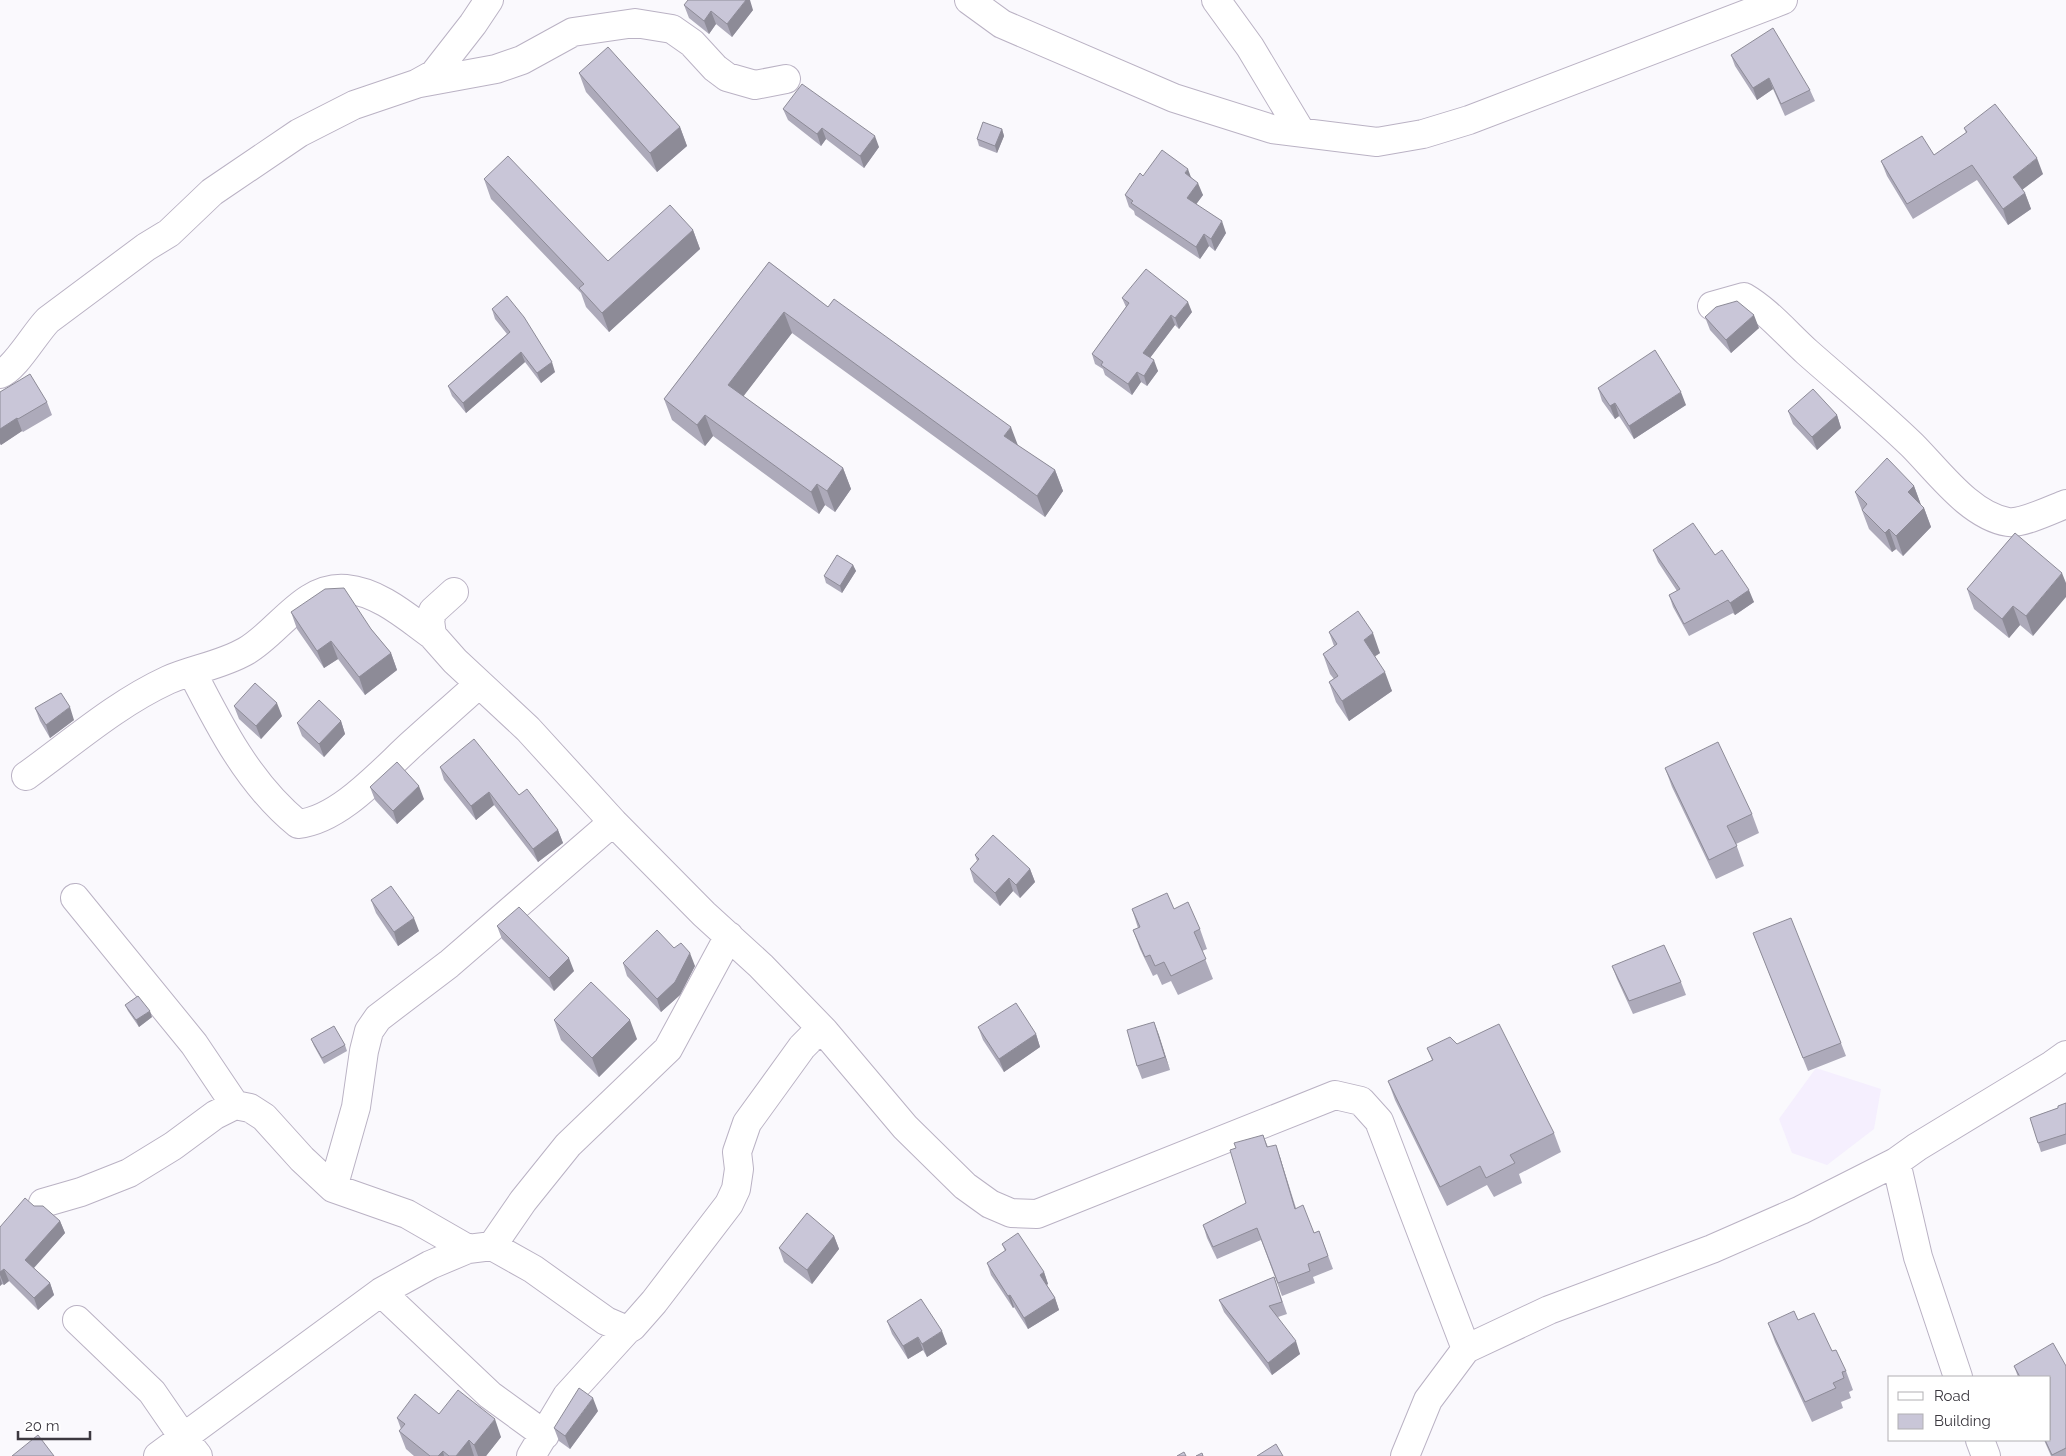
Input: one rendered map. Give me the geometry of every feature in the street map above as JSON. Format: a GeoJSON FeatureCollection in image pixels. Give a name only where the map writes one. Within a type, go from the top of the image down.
{"type":"FeatureCollection","features":[{"type":"Feature","properties":{"kind":"street"},"geometry":{"type":"LineString","coordinates":[[416,84],[434,74],[489,0]]}},
{"type":"Feature","properties":{"kind":"street"},"geometry":{"type":"LineString","coordinates":[[969,0],[1002,24],[1174,98],[1272,129],[1377,142],[1423,134],[1470,120],[1781,0]]}},
{"type":"Feature","properties":{"kind":"street"},"geometry":{"type":"LineString","coordinates":[[1216,0],[1250,47],[1301,132]]}},
{"type":"Feature","properties":{"kind":"street"},"geometry":{"type":"LineString","coordinates":[[0,374],[21,355],[37,331],[48,320],[146,247],[169,233],[212,192],[299,133],[354,105],[416,84],[496,69],[522,60],[573,32],[634,23],[672,29],[692,43],[715,68],[727,77],[755,85],[786,79]]}},
{"type":"Feature","properties":{"kind":"street"},"geometry":{"type":"LineString","coordinates":[[1712,306],[1744,297],[1757,305],[1806,352],[1864,400],[1947,482],[1979,510],[1994,518],[2011,522],[2041,515],[2066,504]]}},
{"type":"Feature","properties":{"kind":"street"},"geometry":{"type":"LineString","coordinates":[[26,776],[130,700],[169,680],[245,651],[265,638],[311,596],[330,590],[346,588],[368,594],[389,605],[432,635],[479,684],[528,729],[613,822],[761,966],[824,1031],[905,1127],[958,1180],[990,1204],[1011,1213],[1037,1214],[1335,1095],[1361,1101],[1379,1121],[1466,1349]]}},
{"type":"Feature","properties":{"kind":"street"},"geometry":{"type":"LineString","coordinates":[[432,635],[430,620],[433,610],[454,592]]}},
{"type":"Feature","properties":{"kind":"street"},"geometry":{"type":"LineString","coordinates":[[192,672],[220,726],[254,778],[285,813],[298,824],[310,823],[327,815],[360,791],[479,684]]}},
{"type":"Feature","properties":{"kind":"street"},"geometry":{"type":"LineString","coordinates":[[333,1188],[356,1107],[364,1051],[369,1032],[378,1018],[449,964],[613,822]]}},
{"type":"Feature","properties":{"kind":"street"},"geometry":{"type":"LineString","coordinates":[[75,898],[194,1044],[236,1106]]}},
{"type":"Feature","properties":{"kind":"street"},"geometry":{"type":"LineString","coordinates":[[158,1456],[190,1447],[381,1292],[430,1265],[480,1247],[523,1202],[568,1145],[668,1049],[729,936]]}},
{"type":"Feature","properties":{"kind":"street"},"geometry":{"type":"LineString","coordinates":[[381,1292],[483,1389],[538,1445],[567,1396],[654,1302],[729,1204],[736,1189],[739,1169],[737,1152],[747,1123],[802,1047],[811,1038],[824,1031]]}},
{"type":"Feature","properties":{"kind":"street"},"geometry":{"type":"LineString","coordinates":[[1405,1456],[1428,1400],[1466,1349],[1549,1310],[1712,1249],[1801,1210],[1896,1162],[1917,1147],[2066,1055]]}},
{"type":"Feature","properties":{"kind":"street"},"geometry":{"type":"LineString","coordinates":[[43,1203],[81,1192],[129,1173],[173,1146],[215,1115],[236,1106],[250,1108],[264,1117],[302,1159],[333,1188],[407,1214],[533,1269],[606,1322],[628,1330]]}},
{"type":"Feature","properties":{"kind":"street"},"geometry":{"type":"LineString","coordinates":[[1896,1162],[1918,1257],[1958,1376]]}},
{"type":"Feature","properties":{"kind":"street"},"geometry":{"type":"LineString","coordinates":[[77,1320],[152,1392],[190,1447]]}},
{"type":"Feature","properties":{"kind":"street"},"geometry":{"type":"LineString","coordinates":[[1980,1441],[1986,1456]]}},
{"type":"Feature","properties":{"kind":"shaded area"},"geometry":{"type":"Polygon","coordinates":[[[1816,1068],[1881,1089],[1874,1129],[1827,1165],[1792,1153],[1779,1119],[1816,1068]]]}},
{"type":"Feature","properties":{"kind":"building"},"geometry":{"type":"Polygon","coordinates":[[[688,0],[746,0],[727,24],[711,11],[704,21],[684,5],[688,0]]]}},
{"type":"Feature","properties":{"kind":"building"},"geometry":{"type":"Polygon","coordinates":[[[1773,28],[1810,90],[1781,104],[1769,78],[1753,88],[1731,55],[1773,28]]]}},
{"type":"Feature","properties":{"kind":"building"},"geometry":{"type":"Polygon","coordinates":[[[608,47],[680,127],[650,153],[579,73],[608,47]]]}},
{"type":"Feature","properties":{"kind":"building"},"geometry":{"type":"Polygon","coordinates":[[[802,84],[875,136],[860,156],[822,128],[817,134],[783,109],[802,84]]]}},
{"type":"Feature","properties":{"kind":"building"},"geometry":{"type":"Polygon","coordinates":[[[1995,104],[2037,158],[2013,177],[2025,193],[2003,209],[1972,165],[1907,204],[1881,161],[1922,136],[1934,155],[1967,132],[1964,128],[1995,104]]]}},
{"type":"Feature","properties":{"kind":"building"},"geometry":{"type":"Polygon","coordinates":[[[983,122],[1002,129],[995,146],[977,139],[983,122]]]}},
{"type":"Feature","properties":{"kind":"building"},"geometry":{"type":"Polygon","coordinates":[[[1162,150],[1188,169],[1185,173],[1198,183],[1187,198],[1222,221],[1211,239],[1204,234],[1196,247],[1131,203],[1133,201],[1125,195],[1140,173],[1143,176],[1162,150]]]}},
{"type":"Feature","properties":{"kind":"building"},"geometry":{"type":"Polygon","coordinates":[[[508,156],[608,261],[670,205],[693,230],[602,313],[579,288],[584,284],[484,179],[508,156]]]}},
{"type":"Feature","properties":{"kind":"building"},"geometry":{"type":"Polygon","coordinates":[[[769,262],[828,307],[834,299],[1011,427],[1004,436],[1055,470],[1037,496],[784,312],[728,385],[843,468],[827,491],[817,484],[811,492],[705,415],[697,425],[664,399],[769,262]]]}},
{"type":"Feature","properties":{"kind":"building"},"geometry":{"type":"Polygon","coordinates":[[[1146,269],[1188,302],[1175,318],[1171,315],[1143,353],[1154,360],[1144,376],[1137,372],[1128,384],[1101,365],[1103,362],[1092,354],[1129,303],[1122,298],[1146,269]]]}},
{"type":"Feature","properties":{"kind":"building"},"geometry":{"type":"Polygon","coordinates":[[[507,296],[524,317],[552,362],[537,373],[521,352],[463,403],[448,386],[510,332],[492,309],[507,296]]]}},
{"type":"Feature","properties":{"kind":"building"},"geometry":{"type":"Polygon","coordinates":[[[1737,301],[1754,315],[1726,340],[1705,317],[1716,307],[1737,301]]]}},
{"type":"Feature","properties":{"kind":"building"},"geometry":{"type":"Polygon","coordinates":[[[1655,350],[1681,392],[1629,426],[1615,403],[1610,406],[1598,388],[1655,350]]]}},
{"type":"Feature","properties":{"kind":"building"},"geometry":{"type":"Polygon","coordinates":[[[30,374],[47,402],[0,429],[0,392],[30,374]]]}},
{"type":"Feature","properties":{"kind":"building"},"geometry":{"type":"Polygon","coordinates":[[[1813,389],[1837,415],[1812,437],[1788,411],[1813,389]]]}},
{"type":"Feature","properties":{"kind":"building"},"geometry":{"type":"Polygon","coordinates":[[[1887,458],[1914,486],[1908,492],[1924,508],[1896,536],[1889,529],[1885,533],[1862,510],[1867,504],[1855,492],[1887,458]]]}},
{"type":"Feature","properties":{"kind":"building"},"geometry":{"type":"Polygon","coordinates":[[[1693,523],[1715,555],[1722,550],[1749,590],[1730,603],[1728,600],[1684,624],[1669,595],[1680,589],[1653,550],[1693,523]]]}},
{"type":"Feature","properties":{"kind":"building"},"geometry":{"type":"Polygon","coordinates":[[[2015,533],[2062,573],[2026,616],[2013,606],[2002,619],[1967,589],[2015,533]]]}},
{"type":"Feature","properties":{"kind":"building"},"geometry":{"type":"Polygon","coordinates":[[[837,555],[853,565],[840,586],[824,576],[837,555]]]}},
{"type":"Feature","properties":{"kind":"building"},"geometry":{"type":"Polygon","coordinates":[[[344,588],[371,629],[391,653],[359,677],[331,641],[317,651],[291,612],[325,589],[344,588]]]}},
{"type":"Feature","properties":{"kind":"building"},"geometry":{"type":"Polygon","coordinates":[[[1358,611],[1373,633],[1364,640],[1385,672],[1342,701],[1329,682],[1338,676],[1323,654],[1337,644],[1329,632],[1358,611]]]}},
{"type":"Feature","properties":{"kind":"building"},"geometry":{"type":"Polygon","coordinates":[[[255,683],[277,703],[256,726],[234,706],[255,683]]]}},
{"type":"Feature","properties":{"kind":"building"},"geometry":{"type":"Polygon","coordinates":[[[61,693],[70,707],[46,725],[35,708],[61,693]]]}},
{"type":"Feature","properties":{"kind":"building"},"geometry":{"type":"Polygon","coordinates":[[[319,700],[341,721],[319,744],[297,723],[319,700]]]}},
{"type":"Feature","properties":{"kind":"building"},"geometry":{"type":"Polygon","coordinates":[[[474,739],[519,795],[527,789],[558,830],[533,849],[489,792],[471,806],[440,767],[474,739]]]}},
{"type":"Feature","properties":{"kind":"building"},"geometry":{"type":"Polygon","coordinates":[[[1718,742],[1752,814],[1727,826],[1737,846],[1709,860],[1665,768],[1718,742]]]}},
{"type":"Feature","properties":{"kind":"building"},"geometry":{"type":"Polygon","coordinates":[[[397,762],[419,786],[393,811],[370,787],[397,762]]]}},
{"type":"Feature","properties":{"kind":"building"},"geometry":{"type":"Polygon","coordinates":[[[993,835],[1030,869],[1016,885],[1009,878],[995,893],[970,869],[979,859],[975,855],[993,835]]]}},
{"type":"Feature","properties":{"kind":"building"},"geometry":{"type":"Polygon","coordinates":[[[391,886],[414,918],[394,932],[371,900],[391,886]]]}},
{"type":"Feature","properties":{"kind":"building"},"geometry":{"type":"Polygon","coordinates":[[[1167,893],[1174,909],[1188,902],[1200,929],[1194,932],[1206,959],[1171,976],[1164,962],[1155,966],[1150,955],[1145,957],[1133,930],[1140,927],[1132,909],[1167,893]]]}},
{"type":"Feature","properties":{"kind":"building"},"geometry":{"type":"Polygon","coordinates":[[[519,907],[569,958],[549,978],[497,926],[519,907]]]}},
{"type":"Feature","properties":{"kind":"building"},"geometry":{"type":"Polygon","coordinates":[[[1791,918],[1841,1043],[1803,1058],[1753,933],[1791,918]]]}},
{"type":"Feature","properties":{"kind":"building"},"geometry":{"type":"Polygon","coordinates":[[[657,930],[674,948],[681,943],[690,953],[675,982],[657,999],[623,963],[657,930]]]}},
{"type":"Feature","properties":{"kind":"building"},"geometry":{"type":"Polygon","coordinates":[[[1664,945],[1681,982],[1629,1001],[1612,966],[1664,945]]]}},
{"type":"Feature","properties":{"kind":"building"},"geometry":{"type":"Polygon","coordinates":[[[591,982],[630,1020],[592,1058],[554,1020],[591,982]]]}},
{"type":"Feature","properties":{"kind":"building"},"geometry":{"type":"Polygon","coordinates":[[[138,996],[150,1011],[136,1020],[125,1005],[138,996]]]}},
{"type":"Feature","properties":{"kind":"building"},"geometry":{"type":"Polygon","coordinates":[[[1016,1003],[1036,1034],[999,1059],[978,1027],[1016,1003]]]}},
{"type":"Feature","properties":{"kind":"building"},"geometry":{"type":"Polygon","coordinates":[[[1154,1022],[1165,1057],[1137,1066],[1127,1030],[1154,1022]]]}},
{"type":"Feature","properties":{"kind":"building"},"geometry":{"type":"Polygon","coordinates":[[[1499,1024],[1554,1133],[1510,1155],[1515,1163],[1486,1178],[1480,1166],[1440,1187],[1388,1081],[1433,1060],[1427,1048],[1450,1037],[1457,1044],[1499,1024]]]}},
{"type":"Feature","properties":{"kind":"building"},"geometry":{"type":"Polygon","coordinates":[[[334,1026],[345,1045],[322,1058],[311,1039],[334,1026]]]}},
{"type":"Feature","properties":{"kind":"building"},"geometry":{"type":"Polygon","coordinates":[[[2066,1103],[2066,1134],[2038,1143],[2030,1118],[2058,1108],[2058,1106],[2066,1103]]]}},
{"type":"Feature","properties":{"kind":"building"},"geometry":{"type":"Polygon","coordinates":[[[1263,1135],[1267,1147],[1276,1145],[1295,1209],[1303,1205],[1314,1233],[1319,1231],[1328,1256],[1308,1264],[1310,1271],[1278,1283],[1257,1228],[1213,1247],[1203,1225],[1246,1203],[1230,1150],[1236,1148],[1234,1143],[1263,1135]]]}},
{"type":"Feature","properties":{"kind":"building"},"geometry":{"type":"Polygon","coordinates":[[[25,1198],[34,1206],[43,1206],[60,1221],[25,1260],[50,1283],[34,1298],[4,1269],[0,1272],[0,1227],[25,1198]]]}},
{"type":"Feature","properties":{"kind":"building"},"geometry":{"type":"Polygon","coordinates":[[[807,1213],[834,1236],[807,1270],[779,1248],[807,1213]]]}},
{"type":"Feature","properties":{"kind":"building"},"geometry":{"type":"Polygon","coordinates":[[[1018,1233],[1044,1272],[1040,1275],[1055,1298],[1024,1318],[987,1263],[1006,1250],[1002,1244],[1018,1233]]]}},
{"type":"Feature","properties":{"kind":"building"},"geometry":{"type":"Polygon","coordinates":[[[1274,1277],[1282,1302],[1269,1306],[1296,1341],[1268,1363],[1219,1300],[1274,1277]]]}},
{"type":"Feature","properties":{"kind":"building"},"geometry":{"type":"Polygon","coordinates":[[[921,1299],[942,1331],[922,1344],[918,1337],[903,1346],[887,1321],[921,1299]]]}},
{"type":"Feature","properties":{"kind":"building"},"geometry":{"type":"Polygon","coordinates":[[[1794,1311],[1798,1320],[1814,1313],[1832,1351],[1836,1350],[1846,1371],[1842,1372],[1844,1378],[1833,1383],[1836,1388],[1805,1402],[1768,1323],[1794,1311]]]}},
{"type":"Feature","properties":{"kind":"building"},"geometry":{"type":"Polygon","coordinates":[[[2053,1343],[2066,1366],[2066,1448],[2052,1455],[2045,1441],[2051,1441],[2051,1376],[2019,1376],[2014,1366],[2053,1343]]]}},
{"type":"Feature","properties":{"kind":"building"},"geometry":{"type":"Polygon","coordinates":[[[579,1388],[593,1398],[565,1436],[554,1428],[579,1388]]]}},
{"type":"Feature","properties":{"kind":"building"},"geometry":{"type":"Polygon","coordinates":[[[458,1390],[495,1419],[474,1445],[469,1440],[456,1456],[449,1456],[443,1451],[438,1456],[430,1456],[399,1431],[405,1424],[397,1418],[415,1394],[439,1414],[458,1390]]]}},
{"type":"Feature","properties":{"kind":"building"},"geometry":{"type":"Polygon","coordinates":[[[38,1435],[54,1456],[12,1456],[38,1435]]]}},
{"type":"Feature","properties":{"kind":"building"},"geometry":{"type":"Polygon","coordinates":[[[1276,1444],[1283,1456],[1257,1456],[1276,1444]]]}},
{"type":"Feature","properties":{"kind":"building"},"geometry":{"type":"Polygon","coordinates":[[[1184,1452],[1186,1456],[1177,1456],[1184,1452]]]}}]}
